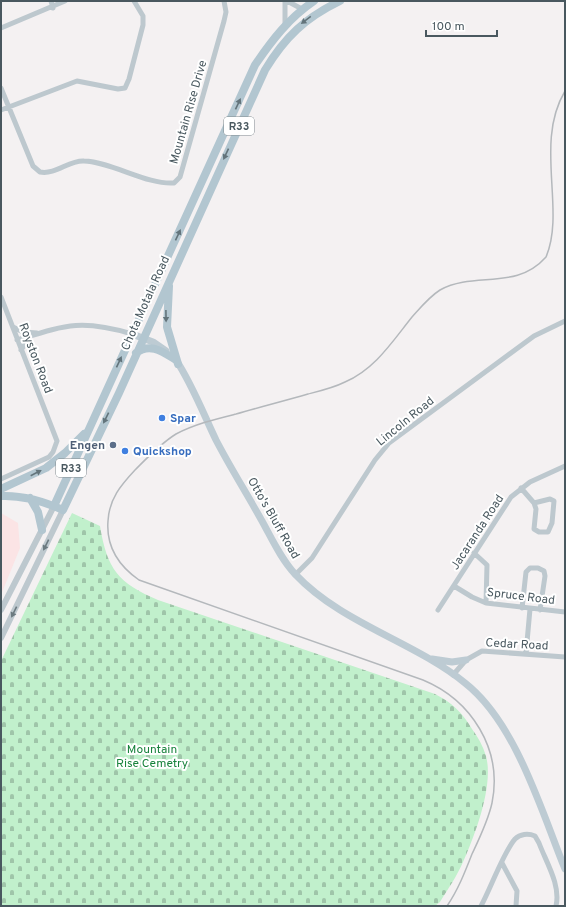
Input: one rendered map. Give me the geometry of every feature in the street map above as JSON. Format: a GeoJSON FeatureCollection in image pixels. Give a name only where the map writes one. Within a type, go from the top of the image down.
{"type":"FeatureCollection","features":[{"type":"Feature","properties":{"kind":"main road","name":"Chota Motala Road"},"geometry":{"type":"LineString","coordinates":[[54,506],[255,65],[272,39],[285,24],[314,1]]}},
{"type":"Feature","properties":{"kind":"main road","name":"Chota Motala Road"},"geometry":{"type":"LineString","coordinates":[[63,510],[265,70],[278,48],[304,22],[322,10],[340,1]]}},
{"type":"Feature","properties":{"kind":"main road"},"geometry":{"type":"LineString","coordinates":[[170,278],[167,298],[167,326],[177,362]]}},
{"type":"Feature","properties":{"kind":"main road","name":"Otto's Bluff Road"},"geometry":{"type":"LineString","coordinates":[[132,334],[162,348],[177,362],[191,386],[217,441],[280,555],[295,574],[322,599],[453,674],[470,687],[487,704],[515,749],[565,869]]}},
{"type":"Feature","properties":{"kind":"main road"},"geometry":{"type":"LineString","coordinates":[[136,352],[144,348],[153,348],[177,362]]}},
{"type":"Feature","properties":{"kind":"main road"},"geometry":{"type":"LineString","coordinates":[[1,489],[46,468],[65,453],[88,430]]}},
{"type":"Feature","properties":{"kind":"main road"},"geometry":{"type":"LineString","coordinates":[[1,496],[20,496],[30,498],[63,510]]}},
{"type":"Feature","properties":{"kind":"main road"},"geometry":{"type":"LineString","coordinates":[[30,498],[38,512],[42,530]]}},
{"type":"Feature","properties":{"kind":"main road"},"geometry":{"type":"LineString","coordinates":[[424,657],[452,662],[466,660]]}},
{"type":"Feature","properties":{"kind":"street"},"geometry":{"type":"LineString","coordinates":[[51,1],[53,8]]}},
{"type":"Feature","properties":{"kind":"street"},"geometry":{"type":"LineString","coordinates":[[1,28],[53,8],[66,1]]}},
{"type":"Feature","properties":{"kind":"street"},"geometry":{"type":"LineString","coordinates":[[1,110],[77,81],[118,89],[125,88],[129,79],[143,25],[143,16],[134,1]]}},
{"type":"Feature","properties":{"kind":"street","name":"Mountain Rise Drive"},"geometry":{"type":"LineString","coordinates":[[9,107],[33,166],[40,172],[51,172],[85,161],[155,180],[174,183],[180,177],[224,20],[226,12],[224,1]]}},
{"type":"Feature","properties":{"kind":"street"},"geometry":{"type":"LineString","coordinates":[[285,24],[286,1],[302,9]]}},
{"type":"Feature","properties":{"kind":"street"},"geometry":{"type":"LineString","coordinates":[[1,88],[9,107]]}},
{"type":"Feature","properties":{"kind":"street","name":"Royston Road"},"geometry":{"type":"LineString","coordinates":[[1,296],[57,441],[53,452],[32,466],[1,479]]}},
{"type":"Feature","properties":{"kind":"street","name":"Lincoln Road"},"geometry":{"type":"LineString","coordinates":[[295,574],[312,558],[375,460],[389,443],[534,336],[565,321]]}},
{"type":"Feature","properties":{"kind":"street","name":"Otto's Bluff Road"},"geometry":{"type":"LineString","coordinates":[[17,340],[59,327],[77,324],[102,326],[132,334]]}},
{"type":"Feature","properties":{"kind":"street"},"geometry":{"type":"LineString","coordinates":[[13,327],[23,332],[39,333]]}},
{"type":"Feature","properties":{"kind":"street"},"geometry":{"type":"LineString","coordinates":[[21,350],[30,337]]}},
{"type":"Feature","properties":{"kind":"street","name":"Jacaranda Road"},"geometry":{"type":"LineString","coordinates":[[438,610],[511,496],[521,488],[565,466]]}},
{"type":"Feature","properties":{"kind":"street"},"geometry":{"type":"LineString","coordinates":[[521,488],[534,503],[536,509],[534,529],[539,532],[548,532],[552,523],[554,501],[550,499],[534,503]]}},
{"type":"Feature","properties":{"kind":"street","name":"Chota Motala Road"},"geometry":{"type":"LineString","coordinates":[[1,610],[54,506]]}},
{"type":"Feature","properties":{"kind":"street","name":"Chota Motala Road"},"geometry":{"type":"LineString","coordinates":[[1,638],[63,510]]}},
{"type":"Feature","properties":{"kind":"street"},"geometry":{"type":"LineString","coordinates":[[474,553],[487,565],[486,603]]}},
{"type":"Feature","properties":{"kind":"street"},"geometry":{"type":"LineString","coordinates":[[522,608],[526,572],[530,568],[538,568],[544,571],[545,576],[540,610]]}},
{"type":"Feature","properties":{"kind":"street","name":"Spruce Road"},"geometry":{"type":"LineString","coordinates":[[454,586],[472,597],[486,603],[565,612]]}},
{"type":"Feature","properties":{"kind":"street"},"geometry":{"type":"LineString","coordinates":[[526,653],[530,609]]}},
{"type":"Feature","properties":{"kind":"street","name":"Cedar Road"},"geometry":{"type":"LineString","coordinates":[[453,674],[466,660],[482,651],[565,657]]}},
{"type":"Feature","properties":{"kind":"street"},"geometry":{"type":"LineString","coordinates":[[481,906],[515,839],[522,835],[535,836],[556,885],[558,897],[556,906]]}},
{"type":"Feature","properties":{"kind":"street"},"geometry":{"type":"LineString","coordinates":[[502,863],[517,891],[516,906]]}},
{"type":"Feature","properties":{"kind":"shaded area"},"geometry":{"type":"Polygon","coordinates":[[[1,513],[18,523],[20,548],[1,595],[1,513]]]}},
{"type":"Feature","properties":{"kind":"green space","name":"Mountain Rise Cemetry"},"geometry":{"type":"Polygon","coordinates":[[[72,513],[100,526],[106,553],[111,564],[124,580],[144,594],[435,694],[451,704],[461,713],[476,735],[486,756],[488,768],[487,781],[482,810],[473,838],[458,872],[440,902],[435,906],[1,906],[1,661],[72,513]]]}},
{"type":"Feature","properties":{"kind":"railway"},"geometry":{"type":"LineString","coordinates":[[447,906],[455,894],[464,874],[486,823],[492,803],[494,783],[493,764],[488,746],[480,729],[469,713],[456,700],[423,680],[139,580],[125,568],[115,555],[109,539],[109,513],[113,499],[125,481],[154,451],[176,434],[206,422],[326,389],[345,382],[365,370],[374,362],[422,306],[440,290],[467,282],[522,274],[534,267],[546,257],[551,239],[553,219],[551,154],[552,132],[556,111],[565,91]]}},
{"type":"Feature","properties":{"kind":"place","name":"Spar"},"geometry":{"type":"Point","coordinates":[162,418]}},
{"type":"Feature","properties":{"kind":"place","name":"Engen"},"geometry":{"type":"Point","coordinates":[113,445]}},
{"type":"Feature","properties":{"kind":"place","name":"Quickshop"},"geometry":{"type":"Point","coordinates":[125,451]}}]}
